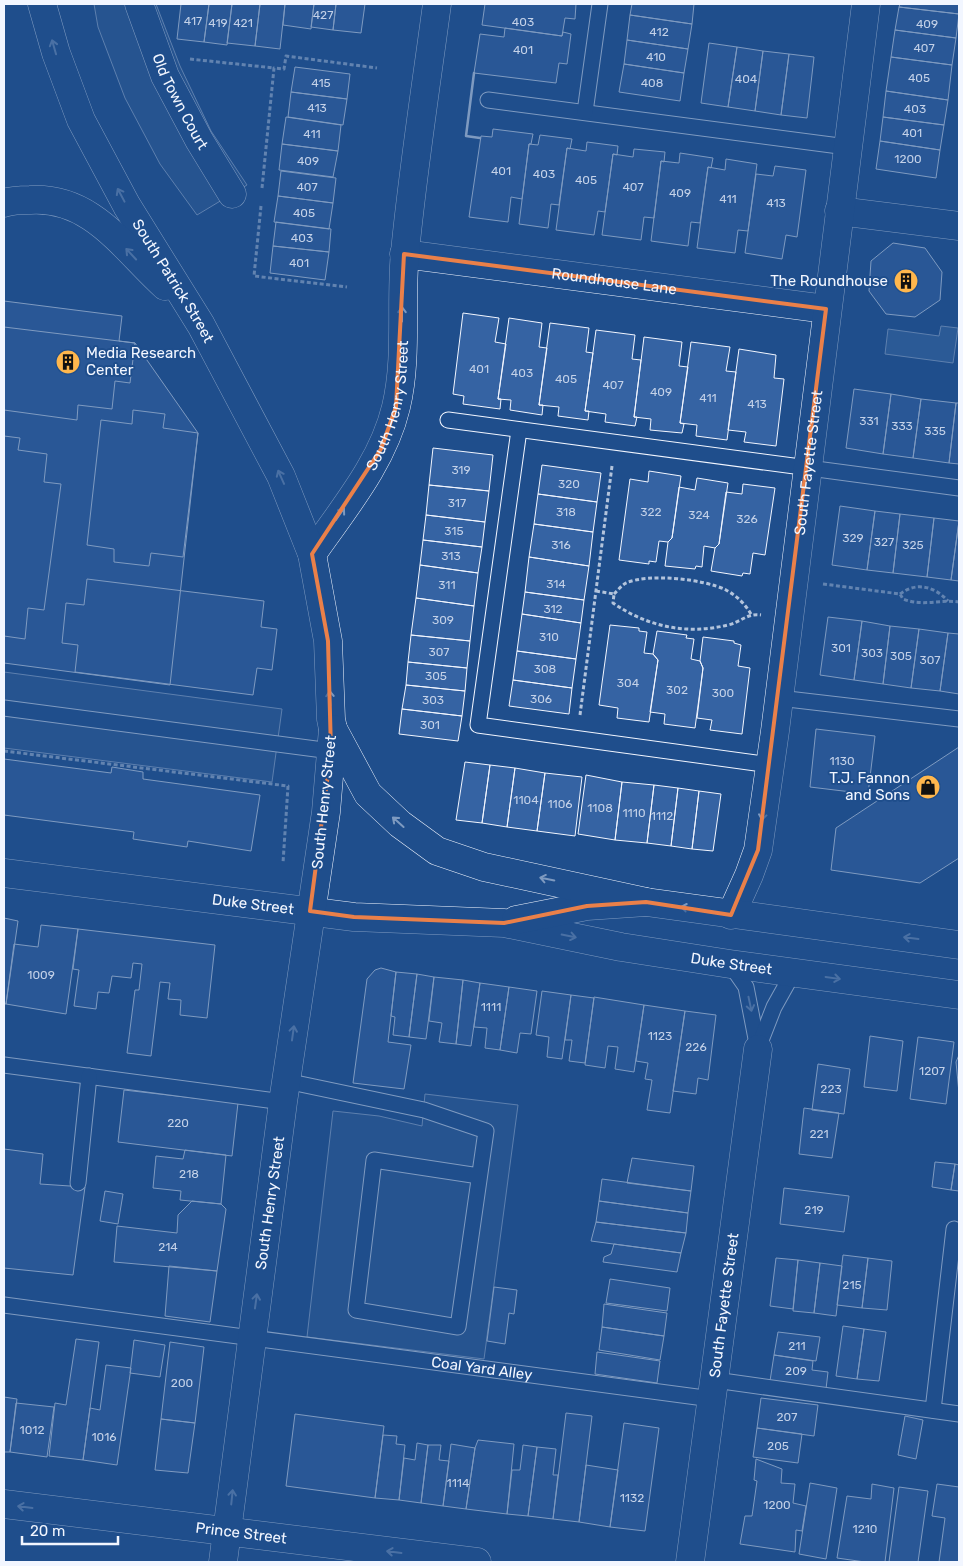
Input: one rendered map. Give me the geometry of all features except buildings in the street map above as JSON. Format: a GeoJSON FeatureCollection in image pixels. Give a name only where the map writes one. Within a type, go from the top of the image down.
{"type":"FeatureCollection","features":[{"type":"Feature","properties":{"kind":"main road","name":"South Patrick Street"},"geometry":{"type":"LineString","coordinates":[[42,4],[56,53],[81,120],[127,206],[192,311],[282,476],[312,554]]}},
{"type":"Feature","properties":{"kind":"main road","name":"Old Town Court"},"geometry":{"type":"LineString","coordinates":[[138,4],[165,76],[198,140],[232,194]]}},
{"type":"Feature","properties":{"kind":"main road","name":"South Henry Street"},"geometry":{"type":"LineString","coordinates":[[223,1562],[251,1338],[310,912],[326,812],[332,740],[328,641],[312,554],[360,485],[382,449],[396,407],[401,371],[404,254],[437,4]]}},
{"type":"Feature","properties":{"kind":"main road","name":"South Fayette Street"},"geometry":{"type":"LineString","coordinates":[[731,915],[750,875],[758,850],[779,698],[826,310],[866,4]]}},
{"type":"Feature","properties":{"kind":"main road"},"geometry":{"type":"LineString","coordinates":[[4,203],[46,199],[79,208],[107,228],[140,263],[192,311]]}},
{"type":"Feature","properties":{"kind":"main road"},"geometry":{"type":"LineString","coordinates":[[839,210],[959,226]]}},
{"type":"Feature","properties":{"kind":"main road","name":"Roundhouse Lane"},"geometry":{"type":"LineString","coordinates":[[404,254],[826,310]]}},
{"type":"Feature","properties":{"kind":"main road"},"geometry":{"type":"LineString","coordinates":[[332,740],[368,794],[400,824],[437,851],[484,867],[582,886],[646,902]]}},
{"type":"Feature","properties":{"kind":"main road","name":"Duke Street"},"geometry":{"type":"LineString","coordinates":[[4,873],[354,917],[504,923],[621,947],[793,973],[959,995]]}},
{"type":"Feature","properties":{"kind":"main road","name":"Duke Street"},"geometry":{"type":"LineString","coordinates":[[504,923],[587,906],[646,902],[731,915],[959,944]]}},
{"type":"Feature","properties":{"kind":"main road","name":"South Fayette Street"},"geometry":{"type":"LineString","coordinates":[[690,1562],[758,1049]]}},
{"type":"Feature","properties":{"kind":"main road","name":"Prince Street"},"geometry":{"type":"LineString","coordinates":[[4,1504],[477,1562]]}},
{"type":"Feature","properties":{"kind":"lane"},"geometry":{"type":"LineString","coordinates":[[585,112],[600,4]]}},
{"type":"Feature","properties":{"kind":"lane"},"geometry":{"type":"LineString","coordinates":[[488,100],[847,146]]}},
{"type":"Feature","properties":{"kind":"lane"},"geometry":{"type":"LineString","coordinates":[[448,420],[959,488]]}},
{"type":"Feature","properties":{"kind":"lane"},"geometry":{"type":"LineString","coordinates":[[519,430],[478,725],[770,765]]}},
{"type":"Feature","properties":{"kind":"lane"},"geometry":{"type":"LineString","coordinates":[[779,698],[959,719]]}},
{"type":"Feature","properties":{"kind":"lane"},"geometry":{"type":"LineString","coordinates":[[4,708],[332,740]]}},
{"type":"Feature","properties":{"kind":"lane"},"geometry":{"type":"LineString","coordinates":[[730,964],[746,987],[758,1049]]}},
{"type":"Feature","properties":{"kind":"lane"},"geometry":{"type":"LineString","coordinates":[[758,1049],[774,1007],[793,973]]}},
{"type":"Feature","properties":{"kind":"lane"},"geometry":{"type":"LineString","coordinates":[[4,1065],[89,1076],[285,1092],[424,1110],[486,1131],[458,1327],[356,1310],[374,1160],[479,1176]]}},
{"type":"Feature","properties":{"kind":"lane"},"geometry":{"type":"LineString","coordinates":[[78,1183],[89,1076]]}},
{"type":"Feature","properties":{"kind":"lane"},"geometry":{"type":"LineString","coordinates":[[933,1410],[954,1229]]}},
{"type":"Feature","properties":{"kind":"lane","name":"Coal Yard Alley"},"geometry":{"type":"LineString","coordinates":[[4,1305],[251,1338],[713,1390],[959,1414]]}},
{"type":"Feature","properties":{"kind":"path"},"geometry":{"type":"LineString","coordinates":[[158,56],[284,69],[286,56],[377,68]]}},
{"type":"Feature","properties":{"kind":"path"},"geometry":{"type":"LineString","coordinates":[[262,189],[274,68]]}},
{"type":"Feature","properties":{"kind":"path"},"geometry":{"type":"LineString","coordinates":[[261,198],[254,276],[347,287]]}},
{"type":"Feature","properties":{"kind":"path"},"geometry":{"type":"LineString","coordinates":[[576,738],[615,443]]}},
{"type":"Feature","properties":{"kind":"path"},"geometry":{"type":"LineString","coordinates":[[751,614],[743,602],[726,590],[678,580],[650,579],[625,584],[614,594],[613,603],[628,613],[650,623],[680,629],[710,629],[732,624],[751,614],[788,620]]}},
{"type":"Feature","properties":{"kind":"path"},"geometry":{"type":"LineString","coordinates":[[820,584],[900,594],[907,588],[930,588],[939,592],[948,601]]}},
{"type":"Feature","properties":{"kind":"path"},"geometry":{"type":"LineString","coordinates":[[596,591],[614,594]]}},
{"type":"Feature","properties":{"kind":"path"},"geometry":{"type":"LineString","coordinates":[[900,594],[903,599],[920,604],[940,604],[948,601],[959,602]]}},
{"type":"Feature","properties":{"kind":"path"},"geometry":{"type":"LineString","coordinates":[[4,751],[288,786],[283,863]]}},
{"type":"Feature","properties":{"kind":"highlighted area"},"geometry":{"type":"Polygon","coordinates":[[[404,254],[826,309],[758,850],[731,915],[646,902],[587,906],[504,923],[354,917],[310,911],[331,751],[328,641],[312,554],[381,449],[396,407],[404,254]]]}},
{"type":"Feature","properties":{"kind":"shaded area"},"geometry":{"type":"Polygon","coordinates":[[[94,4],[156,4],[180,66],[211,131],[247,185],[197,215],[160,164],[125,98],[98,27],[94,4]]]}},
{"type":"Feature","properties":{"kind":"shaded area"},"geometry":{"type":"Polygon","coordinates":[[[941,326],[958,328],[953,363],[885,354],[888,329],[939,336],[941,326]]]}},
{"type":"Feature","properties":{"kind":"shaded area"},"geometry":{"type":"Polygon","coordinates":[[[4,672],[282,709],[272,782],[4,748],[4,672]]]}},
{"type":"Feature","properties":{"kind":"shaded area"},"geometry":{"type":"Polygon","coordinates":[[[425,1094],[518,1105],[484,1359],[307,1337],[333,1111],[379,1116],[422,1126],[425,1094]]]}},
{"type":"Feature","properties":{"kind":"wall"},"geometry":{"type":"LineString","coordinates":[[474,73],[466,136],[480,138]]}},
{"type":"Feature","properties":{"kind":"place","name":"The Roundhouse"},"geometry":{"type":"Point","coordinates":[906,281]}},
{"type":"Feature","properties":{"kind":"place","name":"Media Research Center"},"geometry":{"type":"Point","coordinates":[68,362]}},
{"type":"Feature","properties":{"kind":"place","name":"T.J. Fannon and Sons"},"geometry":{"type":"Point","coordinates":[928,787]}}]}
